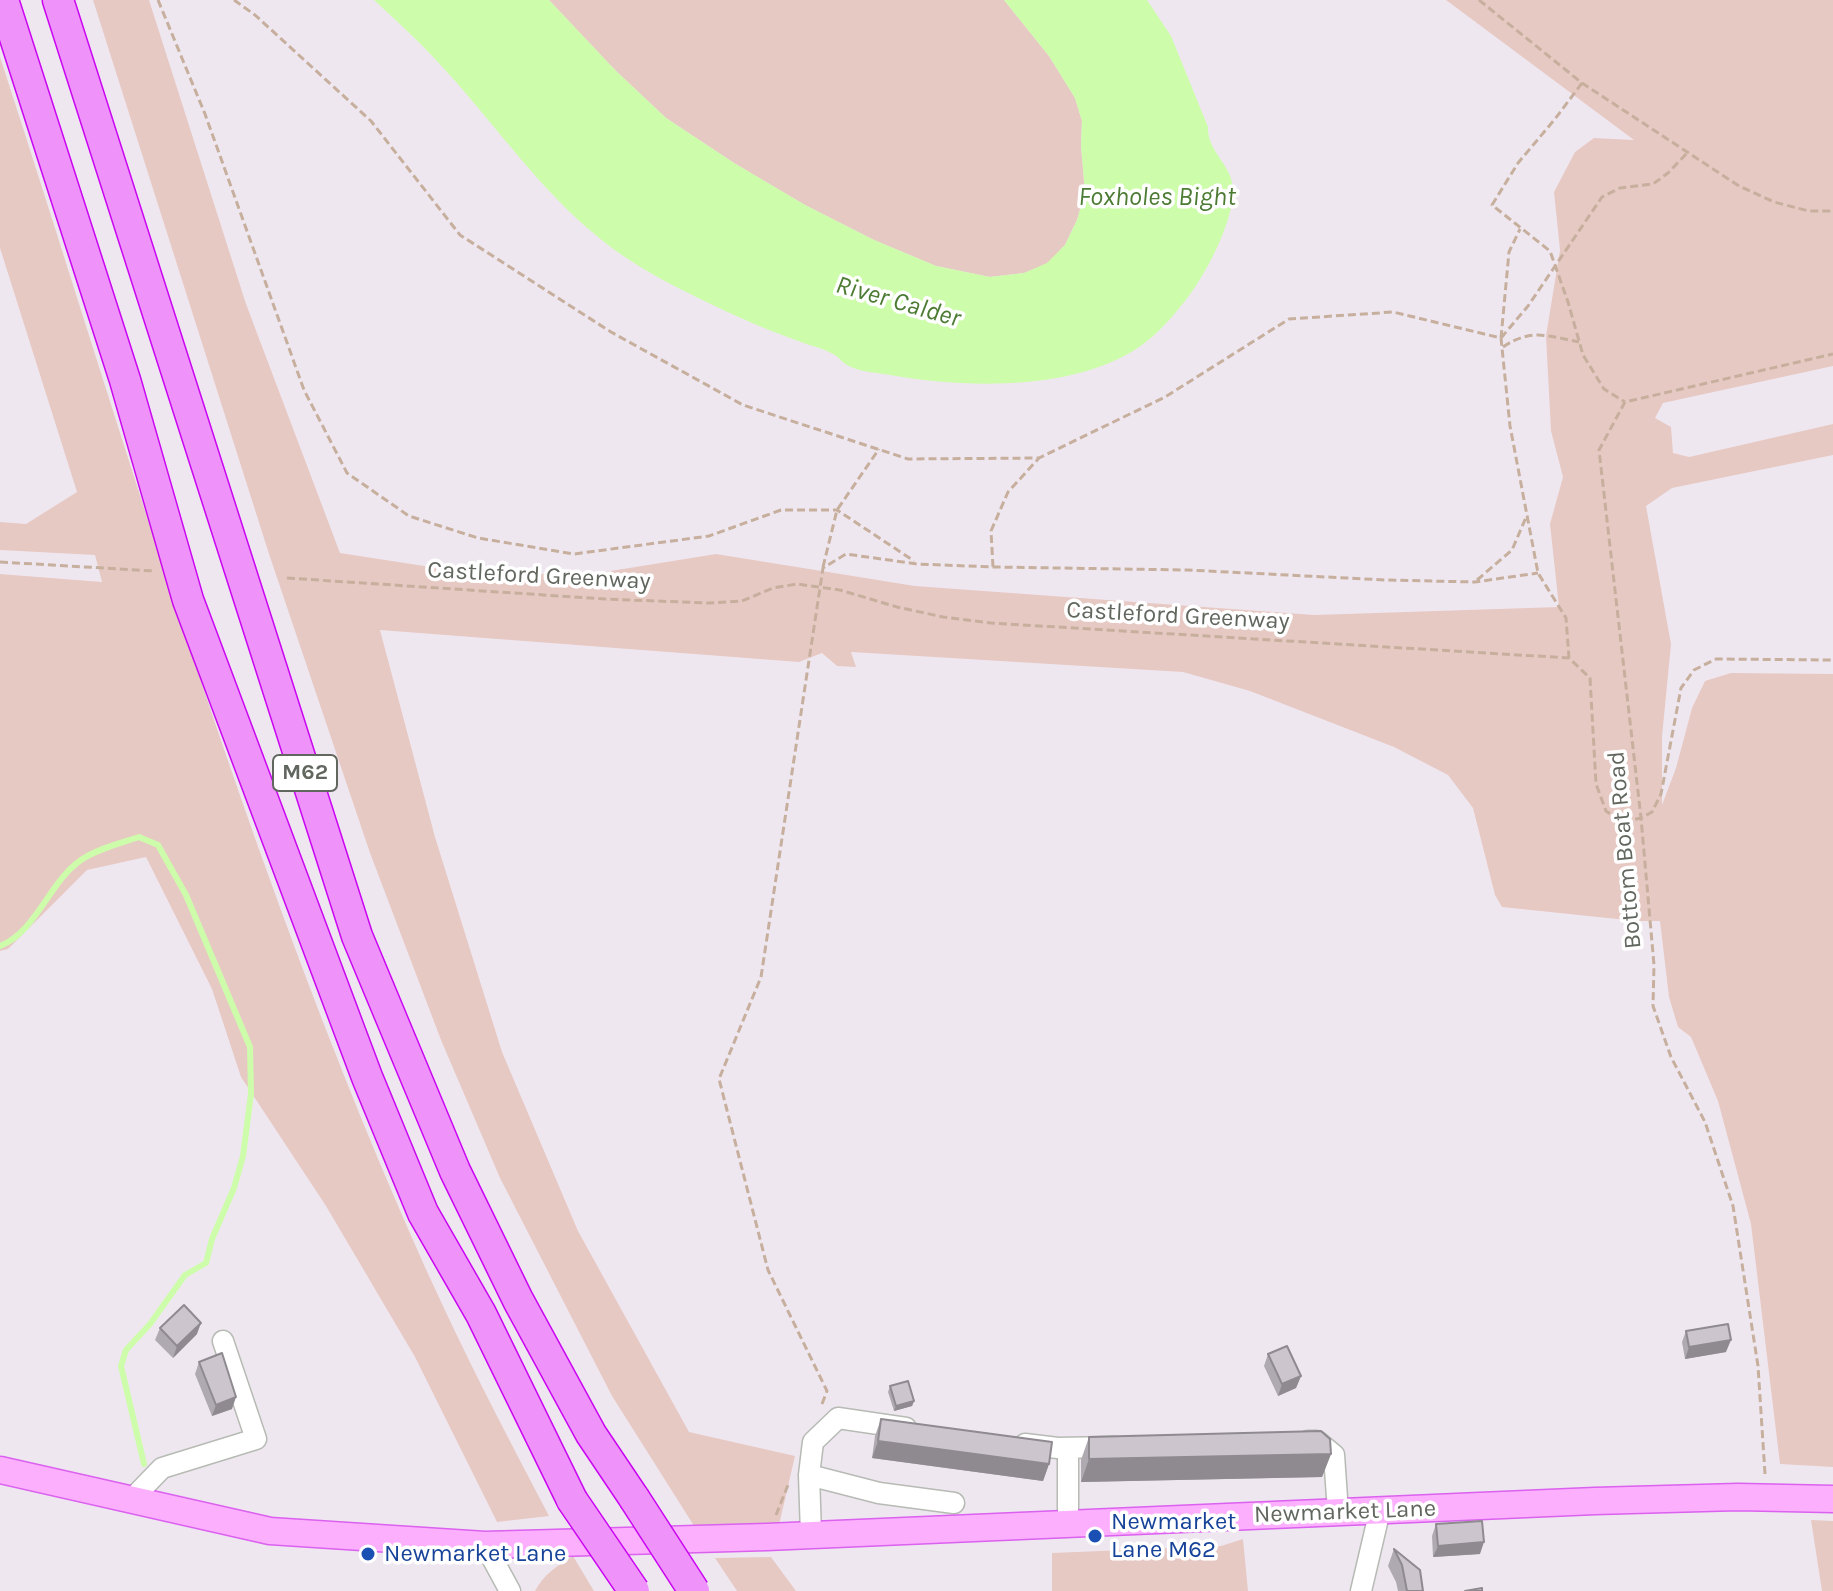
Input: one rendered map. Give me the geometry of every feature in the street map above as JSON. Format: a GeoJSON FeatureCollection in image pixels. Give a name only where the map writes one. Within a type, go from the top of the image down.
{"type":"FeatureCollection","features":[{"type":"Feature","properties":{"kind":"highway","name":"M62"},"geometry":{"type":"LineString","coordinates":[[60,6],[357,936],[469,1200],[518,1300],[591,1434],[694,1591]]}},
{"type":"Feature","properties":{"kind":"highway","name":"M62"},"geometry":{"type":"LineString","coordinates":[[6,10],[125,380],[188,600],[367,1077],[423,1213],[481,1314],[572,1500],[634,1591]]}},
{"type":"Feature","properties":{"kind":"main road","name":"Newmarket Lane"},"geometry":{"type":"LineString","coordinates":[[0,1470],[270,1531],[485,1545],[767,1537],[1380,1510],[1767,1497],[1833,1499]]}},
{"type":"Feature","properties":{"kind":"street"},"geometry":{"type":"LineString","coordinates":[[131,1500],[162,1468],[256,1439],[223,1341]]}},
{"type":"Feature","properties":{"kind":"street"},"geometry":{"type":"LineString","coordinates":[[811,1534],[800,1477],[813,1442],[838,1418],[932,1431]]}},
{"type":"Feature","properties":{"kind":"street"},"geometry":{"type":"LineString","coordinates":[[1286,1442],[1317,1441],[1334,1455],[1338,1512]]}},
{"type":"Feature","properties":{"kind":"street"},"geometry":{"type":"LineString","coordinates":[[1011,1442],[1068,1448],[1130,1446]]}},
{"type":"Feature","properties":{"kind":"street"},"geometry":{"type":"LineString","coordinates":[[1068,1448],[1068,1523]]}},
{"type":"Feature","properties":{"kind":"street"},"geometry":{"type":"LineString","coordinates":[[800,1477],[879,1493],[954,1503]]}},
{"type":"Feature","properties":{"kind":"street"},"geometry":{"type":"LineString","coordinates":[[1361,1591],[1379,1548],[1380,1510]]}},
{"type":"Feature","properties":{"kind":"street"},"geometry":{"type":"LineString","coordinates":[[485,1545],[510,1591]]}},
{"type":"Feature","properties":{"kind":"path"},"geometry":{"type":"LineString","coordinates":[[158,0],[205,114],[304,390],[347,473],[409,516],[478,538],[574,554],[709,536],[781,510],[837,510],[917,564]]}},
{"type":"Feature","properties":{"kind":"path"},"geometry":{"type":"LineString","coordinates":[[234,0],[255,15],[371,121],[460,235],[611,332],[743,405],[908,459],[1039,458]]}},
{"type":"Feature","properties":{"kind":"path"},"geometry":{"type":"LineString","coordinates":[[1479,0],[1582,83],[1739,186],[1774,202],[1809,211],[1833,211]]}},
{"type":"Feature","properties":{"kind":"path"},"geometry":{"type":"LineString","coordinates":[[1582,83],[1518,163],[1492,205],[1550,251],[1583,355],[1604,389],[1625,402],[1833,354]]}},
{"type":"Feature","properties":{"kind":"path"},"geometry":{"type":"LineString","coordinates":[[1501,338],[1528,306],[1602,197],[1620,188],[1653,184],[1688,152]]}},
{"type":"Feature","properties":{"kind":"path"},"geometry":{"type":"LineString","coordinates":[[1520,228],[1509,252],[1501,338],[1510,426],[1538,573],[1566,618],[1569,658],[1590,678],[1596,784],[1606,811],[1622,822],[1652,812],[1661,794],[1681,688],[1694,670],[1716,659],[1833,660]]}},
{"type":"Feature","properties":{"kind":"path"},"geometry":{"type":"LineString","coordinates":[[993,567],[991,531],[1008,492],[1039,458],[1165,397],[1289,319],[1393,312],[1501,338]]}},
{"type":"Feature","properties":{"kind":"path"},"geometry":{"type":"LineString","coordinates":[[1502,348],[1516,338],[1534,333],[1579,342]]}},
{"type":"Feature","properties":{"kind":"path","name":"Bottom Boat Road"},"geometry":{"type":"LineString","coordinates":[[1625,402],[1599,450],[1641,818],[1654,965],[1653,1006],[1671,1057],[1705,1122],[1733,1206],[1758,1366],[1767,1497]]}},
{"type":"Feature","properties":{"kind":"path"},"geometry":{"type":"LineString","coordinates":[[821,1406],[827,1391],[768,1270],[719,1079],[761,977],[820,586],[837,510],[879,449]]}},
{"type":"Feature","properties":{"kind":"path"},"geometry":{"type":"LineString","coordinates":[[1475,582],[1512,550],[1527,515]]}},
{"type":"Feature","properties":{"kind":"path"},"geometry":{"type":"LineString","coordinates":[[823,568],[846,554],[917,564],[1188,570],[1475,582],[1538,573]]}},
{"type":"Feature","properties":{"kind":"path"},"geometry":{"type":"LineString","coordinates":[[0,562],[158,571]]}},
{"type":"Feature","properties":{"kind":"path","name":"Castleford Greenway"},"geometry":{"type":"LineString","coordinates":[[287,578],[708,603],[742,601],[773,588],[797,584],[820,586],[928,614],[991,623],[1569,658]]}},
{"type":"Feature","properties":{"kind":"path"},"geometry":{"type":"LineString","coordinates":[[767,1537],[800,1477]]}},
{"type":"Feature","properties":{"kind":"shaded area"},"geometry":{"type":"Polygon","coordinates":[[[93,0],[149,0],[246,304],[340,553],[476,574],[592,574],[716,554],[915,586],[1314,615],[1559,607],[1550,524],[1563,477],[1551,431],[1546,336],[1560,250],[1554,192],[1575,152],[1594,138],[1634,140],[1446,0],[1833,0],[1833,366],[1663,403],[1655,418],[1671,427],[1673,453],[1689,457],[1833,424],[1833,455],[1672,488],[1646,506],[1671,644],[1662,737],[1662,805],[1676,768],[1692,708],[1705,681],[1731,673],[1833,674],[1833,1467],[1780,1464],[1751,1224],[1718,1101],[1691,1037],[1678,1027],[1669,997],[1660,921],[1502,907],[1495,895],[1473,808],[1448,775],[1394,747],[1250,691],[1183,672],[851,652],[856,667],[837,666],[822,653],[799,662],[380,630],[435,837],[502,1052],[578,1231],[689,1432],[795,1456],[779,1525],[696,1529],[612,1396],[500,1178],[441,1040],[370,853],[269,554],[93,0]]]}},
{"type":"Feature","properties":{"kind":"shaded area"},"geometry":{"type":"Polygon","coordinates":[[[549,0],[1004,0],[1049,56],[1075,98],[1082,121],[1085,193],[1077,220],[1065,245],[1047,264],[1024,273],[990,277],[936,266],[874,240],[805,205],[666,118],[615,70],[549,0]]]}},
{"type":"Feature","properties":{"kind":"shaded area"},"geometry":{"type":"Polygon","coordinates":[[[0,57],[151,530],[258,845],[315,1001],[377,1155],[443,1306],[549,1516],[497,1522],[415,1357],[326,1206],[241,1077],[212,989],[146,857],[87,870],[8,949],[0,951],[0,574],[102,582],[95,555],[0,550],[0,522],[26,524],[77,492],[0,248],[0,57]]]}},
{"type":"Feature","properties":{"kind":"shaded area"},"geometry":{"type":"Polygon","coordinates":[[[1811,1520],[1833,1521],[1833,1591],[1822,1591],[1811,1520]]]}},
{"type":"Feature","properties":{"kind":"shaded area"},"geometry":{"type":"Polygon","coordinates":[[[1243,1539],[1248,1591],[1052,1591],[1052,1553],[1221,1546],[1243,1539]]]}},
{"type":"Feature","properties":{"kind":"shaded area"},"geometry":{"type":"Polygon","coordinates":[[[573,1556],[594,1591],[535,1591],[547,1575],[573,1556]]]}},
{"type":"Feature","properties":{"kind":"shaded area"},"geometry":{"type":"Polygon","coordinates":[[[771,1557],[796,1591],[737,1591],[715,1558],[771,1557]]]}},
{"type":"Feature","properties":{"kind":"water","name":"Foxholes Bight"},"geometry":{"type":"Polygon","coordinates":[[[374,0],[549,0],[615,70],[666,118],[734,163],[805,205],[874,240],[936,266],[990,277],[1024,273],[1047,263],[1065,245],[1085,193],[1082,121],[1075,98],[1049,56],[1004,0],[1147,0],[1171,36],[1212,144],[1229,174],[1233,192],[1228,219],[1216,250],[1185,301],[1147,341],[1107,364],[1047,380],[981,384],[864,371],[847,365],[827,351],[759,326],[698,298],[646,271],[598,237],[557,199],[439,63],[374,0]]]}},
{"type":"Feature","properties":{"kind":"building"},"geometry":{"type":"Polygon","coordinates":[[[184,1305],[201,1323],[177,1346],[160,1328],[184,1305]]]}},
{"type":"Feature","properties":{"kind":"building"},"geometry":{"type":"Polygon","coordinates":[[[1728,1324],[1731,1340],[1689,1347],[1686,1331],[1728,1324]]]}},
{"type":"Feature","properties":{"kind":"building"},"geometry":{"type":"Polygon","coordinates":[[[1287,1346],[1301,1376],[1282,1384],[1268,1354],[1287,1346]]]}},
{"type":"Feature","properties":{"kind":"building"},"geometry":{"type":"Polygon","coordinates":[[[222,1353],[236,1397],[216,1405],[199,1362],[222,1353]]]}},
{"type":"Feature","properties":{"kind":"building"},"geometry":{"type":"Polygon","coordinates":[[[908,1381],[914,1401],[896,1406],[890,1386],[908,1381]]]}},
{"type":"Feature","properties":{"kind":"building"},"geometry":{"type":"Polygon","coordinates":[[[881,1419],[1052,1442],[1049,1464],[878,1441],[881,1419]]]}},
{"type":"Feature","properties":{"kind":"building"},"geometry":{"type":"Polygon","coordinates":[[[1321,1431],[1330,1439],[1331,1454],[1089,1459],[1089,1437],[1321,1431]]]}},
{"type":"Feature","properties":{"kind":"building"},"geometry":{"type":"Polygon","coordinates":[[[1482,1521],[1484,1542],[1438,1546],[1436,1524],[1482,1521]]]}},
{"type":"Feature","properties":{"kind":"building"},"geometry":{"type":"Polygon","coordinates":[[[1394,1549],[1420,1570],[1423,1591],[1407,1591],[1402,1565],[1394,1549]]]}},
{"type":"Feature","properties":{"kind":"waterway"},"geometry":{"type":"LineString","coordinates":[[0,946],[24,929],[60,881],[81,860],[102,849],[139,837],[158,845],[186,895],[250,1047],[251,1094],[243,1156],[206,1263],[185,1275],[150,1324],[126,1350],[121,1366],[144,1464]]}},
{"type":"Feature","properties":{"kind":"place","name":"Newmarket Lane M62"},"geometry":{"type":"Point","coordinates":[1095,1536]}},
{"type":"Feature","properties":{"kind":"place","name":"Newmarket Lane"},"geometry":{"type":"Point","coordinates":[368,1554]}},
{"type":"Feature","properties":{"kind":"water label","name":"River Calder"},"geometry":{"type":"Point","coordinates":[898,302]}}]}
